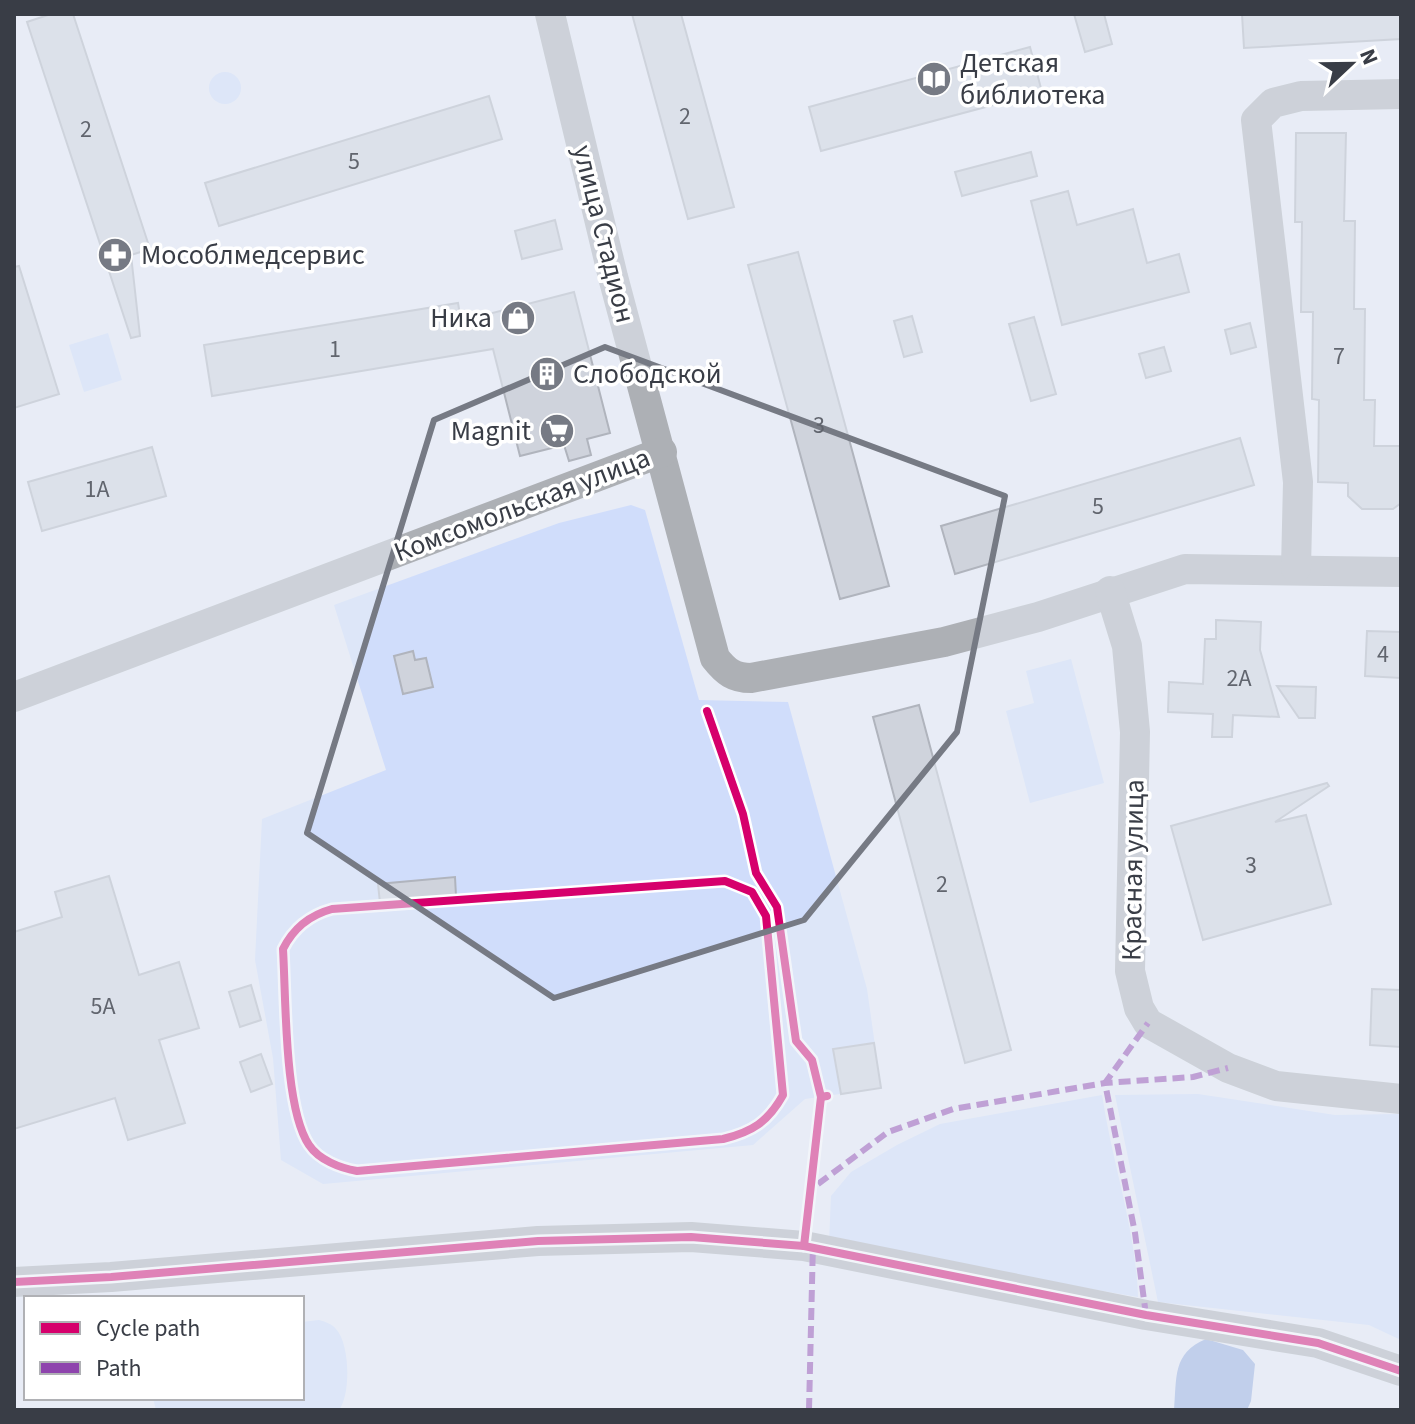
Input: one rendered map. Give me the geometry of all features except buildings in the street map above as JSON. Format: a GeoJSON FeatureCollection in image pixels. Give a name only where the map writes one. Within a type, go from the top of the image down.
{"type":"FeatureCollection","features":[{"type":"Feature","properties":{"kind":"street","name":"улица Стадион"},"geometry":{"type":"LineString","coordinates":[[550,14],[613,277],[662,452]]}},
{"type":"Feature","properties":{"kind":"street"},"geometry":{"type":"LineString","coordinates":[[1296,568],[1298,482],[1256,120],[1273,103],[1301,96],[1401,94]]}},
{"type":"Feature","properties":{"kind":"street","name":"Комсомольская улица"},"geometry":{"type":"LineString","coordinates":[[14,697],[662,452],[715,658],[738,678],[944,642],[1038,617],[1185,569],[1296,568],[1401,572]]}},
{"type":"Feature","properties":{"kind":"street","name":"Красная улица"},"geometry":{"type":"LineString","coordinates":[[1110,591],[1127,646],[1135,732],[1130,971],[1139,1008],[1159,1031],[1228,1068],[1276,1086],[1401,1099]]}},
{"type":"Feature","properties":{"kind":"street"},"geometry":{"type":"LineString","coordinates":[[14,1282],[111,1277],[538,1241],[691,1237],[804,1246],[1146,1315],[1318,1343],[1401,1371]]}},
{"type":"Feature","properties":{"kind":"highlighted area"},"geometry":{"type":"Polygon","coordinates":[[[605,347],[1005,496],[957,732],[804,920],[554,998],[307,833],[434,420],[605,347]]]}},
{"type":"Feature","properties":{"kind":"shaded area"},"geometry":{"type":"Polygon","coordinates":[[[225,72],[237,76],[241,88],[237,100],[225,104],[213,100],[209,88],[213,76],[225,72]]]}},
{"type":"Feature","properties":{"kind":"shaded area"},"geometry":{"type":"Polygon","coordinates":[[[108,333],[122,380],[84,392],[69,345],[108,333]]]}},
{"type":"Feature","properties":{"kind":"shaded area"},"geometry":{"type":"Polygon","coordinates":[[[631,505],[645,510],[699,700],[788,702],[867,989],[881,1088],[805,1099],[753,1145],[323,1184],[281,1160],[273,1058],[255,960],[262,819],[386,770],[334,605],[559,523],[631,505]]]}},
{"type":"Feature","properties":{"kind":"shaded area"},"geometry":{"type":"Polygon","coordinates":[[[1071,659],[1104,783],[1030,803],[1006,711],[1034,703],[1026,671],[1071,659]]]}},
{"type":"Feature","properties":{"kind":"shaded area"},"geometry":{"type":"Polygon","coordinates":[[[1198,1094],[1335,1115],[1401,1114],[1401,1340],[1369,1325],[1158,1302],[1115,1095],[1198,1094]]]}},
{"type":"Feature","properties":{"kind":"shaded area"},"geometry":{"type":"Polygon","coordinates":[[[1102,1095],[1133,1247],[1138,1297],[829,1244],[831,1196],[851,1172],[897,1145],[940,1124],[1102,1095]]]}},
{"type":"Feature","properties":{"kind":"shaded area"},"geometry":{"type":"Polygon","coordinates":[[[319,1320],[329,1323],[341,1336],[347,1381],[339,1410],[156,1410],[154,1400],[304,1400],[304,1322],[319,1320]]]}},
{"type":"Feature","properties":{"kind":"water"},"geometry":{"type":"Polygon","coordinates":[[[1206,1339],[1243,1350],[1255,1364],[1247,1410],[1174,1410],[1176,1377],[1182,1359],[1195,1345],[1206,1339]]]}},
{"type":"Feature","properties":{"kind":"marked path"},"geometry":{"type":"LineString","coordinates":[[1146,1315],[1135,1233],[1105,1083],[1148,1023]]}},
{"type":"Feature","properties":{"kind":"marked path"},"geometry":{"type":"LineString","coordinates":[[818,1184],[888,1132],[953,1109],[1105,1083],[1193,1077],[1228,1068]]}},
{"type":"Feature","properties":{"kind":"marked path"},"geometry":{"type":"LineString","coordinates":[[809,1410],[813,1242]]}},
{"type":"Feature","properties":{"kind":"cycle path"},"geometry":{"type":"LineString","coordinates":[[707,711],[743,814],[756,873],[777,907],[796,1041],[812,1060],[821,1097],[827,1096]]}},
{"type":"Feature","properties":{"kind":"cycle path"},"geometry":{"type":"LineString","coordinates":[[725,881],[752,892],[766,916],[783,1095],[758,1124],[723,1139],[357,1171],[330,1162],[309,1145],[301,1128],[291,1079],[283,949],[292,934],[310,918],[332,909],[725,881]]}},
{"type":"Feature","properties":{"kind":"cycle path"},"geometry":{"type":"LineString","coordinates":[[804,1246],[821,1097]]}},
{"type":"Feature","properties":{"kind":"cycle path"},"geometry":{"type":"LineString","coordinates":[[14,1282],[111,1277],[538,1241],[691,1237],[804,1246],[1146,1315],[1318,1343],[1401,1371]]}},
{"type":"Feature","properties":{"kind":"place","name":"Детская библиотека"},"geometry":{"type":"Point","coordinates":[934,79]}},
{"type":"Feature","properties":{"kind":"place","name":"Мособлмедсервис"},"geometry":{"type":"Point","coordinates":[115,255]}},
{"type":"Feature","properties":{"kind":"place","name":"Ника"},"geometry":{"type":"Point","coordinates":[518,318]}},
{"type":"Feature","properties":{"kind":"place","name":"Слободской"},"geometry":{"type":"Point","coordinates":[547,374]}},
{"type":"Feature","properties":{"kind":"place","name":"Magnit"},"geometry":{"type":"Point","coordinates":[557,431]}}]}
